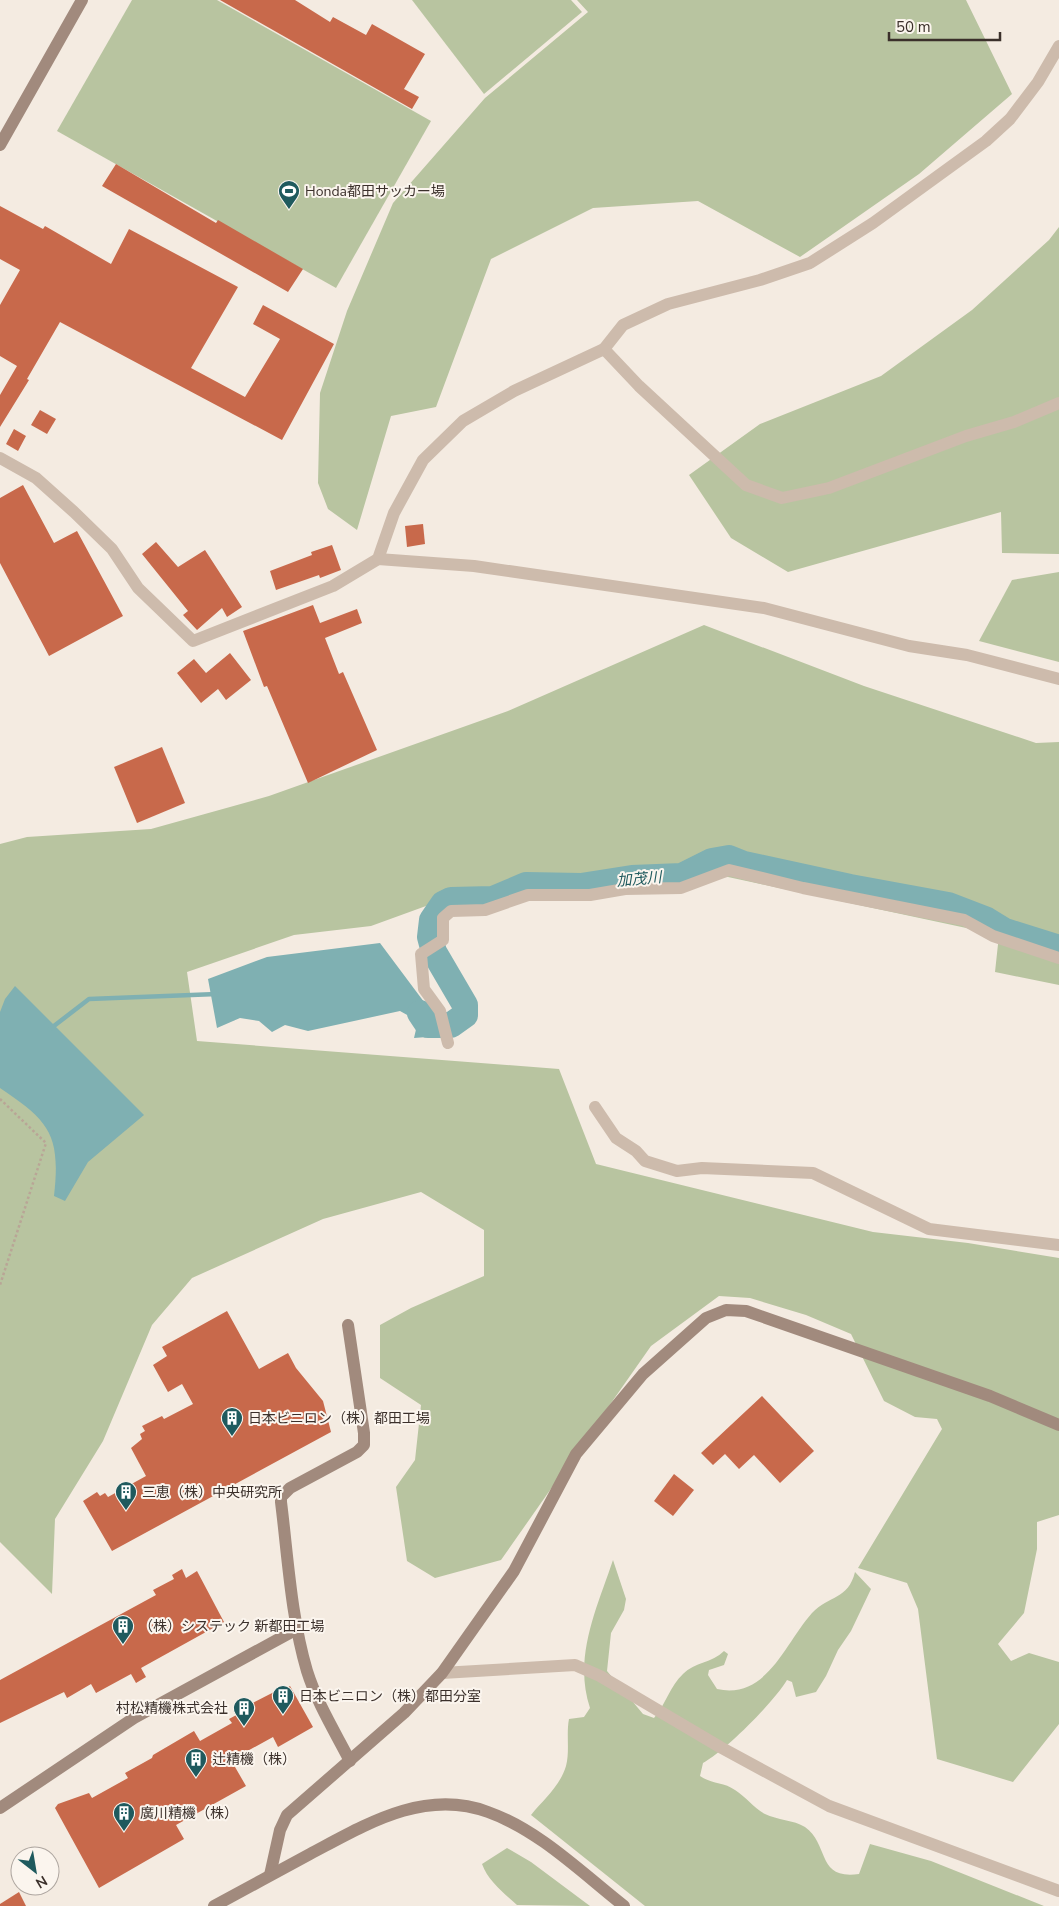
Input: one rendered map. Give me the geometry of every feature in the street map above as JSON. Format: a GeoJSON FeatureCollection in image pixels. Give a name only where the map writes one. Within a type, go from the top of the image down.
{"type":"FeatureCollection","features":[{"type":"Feature","properties":{"kind":"street"},"geometry":{"type":"LineString","coordinates":[[0,145],[82,0]]}},
{"type":"Feature","properties":{"kind":"street"},"geometry":{"type":"LineString","coordinates":[[378,558],[394,513],[423,460],[463,421],[514,391],[604,349],[623,325],[668,304],[760,280],[810,263],[873,223],[986,141],[1010,119],[1038,82],[1059,46]]}},
{"type":"Feature","properties":{"kind":"street"},"geometry":{"type":"LineString","coordinates":[[604,349],[658,405],[746,485],[782,498],[829,488],[966,436],[1014,422],[1059,403]]}},
{"type":"Feature","properties":{"kind":"street"},"geometry":{"type":"LineString","coordinates":[[0,458],[36,478],[74,512],[112,549],[138,588],[193,642],[333,586],[378,558],[474,566],[747,605],[909,646],[966,654],[1059,679]]}},
{"type":"Feature","properties":{"kind":"street"},"geometry":{"type":"LineString","coordinates":[[448,1043],[440,1011],[424,989],[421,954],[443,940],[443,918],[451,911],[485,910],[528,895],[590,895],[625,889],[680,888],[729,870],[803,888],[964,920],[993,936],[1059,958]]}},
{"type":"Feature","properties":{"kind":"street"},"geometry":{"type":"LineString","coordinates":[[595,1107],[616,1138],[636,1151],[645,1161],[677,1170],[702,1168],[813,1173],[929,1229],[1059,1245]]}},
{"type":"Feature","properties":{"kind":"street"},"geometry":{"type":"LineString","coordinates":[[270,1875],[280,1830],[287,1815],[404,1714],[442,1673],[514,1571],[576,1454],[644,1374],[695,1325],[717,1312],[726,1310],[746,1311],[990,1396],[1059,1425]]}},
{"type":"Feature","properties":{"kind":"street"},"geometry":{"type":"LineString","coordinates":[[348,1325],[364,1444],[357,1452],[290,1488],[281,1497],[297,1629],[313,1687],[350,1761]]}},
{"type":"Feature","properties":{"kind":"street"},"geometry":{"type":"LineString","coordinates":[[0,1808],[134,1718],[297,1629]]}},
{"type":"Feature","properties":{"kind":"street"},"geometry":{"type":"LineString","coordinates":[[442,1673],[575,1665],[600,1676],[720,1747],[828,1806],[1059,1891]]}},
{"type":"Feature","properties":{"kind":"street"},"geometry":{"type":"LineString","coordinates":[[214,1906],[375,1819],[394,1812],[429,1806],[464,1806],[488,1811],[524,1830],[554,1850],[624,1906]]}},
{"type":"Feature","properties":{"kind":"path"},"geometry":{"type":"LineString","coordinates":[[0,1099],[46,1143],[0,1285]]}},
{"type":"Feature","properties":{"kind":"green space","name":"Honda都田サッカー場"},"geometry":{"type":"Polygon","coordinates":[[[132,0],[217,0],[431,121],[336,288],[57,131],[132,0]]]}},
{"type":"Feature","properties":{"kind":"green space"},"geometry":{"type":"Polygon","coordinates":[[[412,0],[571,0],[582,12],[484,94],[412,0]]]}},
{"type":"Feature","properties":{"kind":"green space"},"geometry":{"type":"Polygon","coordinates":[[[577,0],[966,0],[1012,94],[919,174],[800,257],[698,201],[593,208],[491,259],[436,407],[391,416],[357,530],[328,509],[318,483],[320,393],[347,311],[393,203],[485,98],[588,12],[577,0]]]}},
{"type":"Feature","properties":{"kind":"green space"},"geometry":{"type":"Polygon","coordinates":[[[1059,227],[1059,554],[1002,553],[1001,512],[788,572],[731,538],[689,475],[760,424],[881,376],[972,310],[1049,240],[1059,227]]]}},
{"type":"Feature","properties":{"kind":"green space"},"geometry":{"type":"Polygon","coordinates":[[[1059,572],[1059,662],[979,641],[1012,580],[1059,572]]]}},
{"type":"Feature","properties":{"kind":"green space"},"geometry":{"type":"Polygon","coordinates":[[[704,625],[864,686],[1036,743],[1059,742],[1059,985],[995,972],[999,935],[728,877],[522,888],[448,898],[371,926],[294,935],[187,972],[197,1041],[559,1069],[596,1164],[873,1232],[968,1243],[1059,1258],[1059,1515],[1037,1522],[1037,1549],[1024,1613],[998,1644],[1011,1661],[1029,1653],[1059,1662],[1059,1724],[1013,1782],[937,1759],[918,1609],[907,1583],[858,1568],[942,1429],[937,1419],[915,1417],[884,1401],[851,1334],[806,1315],[750,1298],[719,1296],[651,1346],[501,1560],[435,1578],[407,1561],[396,1487],[415,1460],[421,1405],[380,1378],[380,1325],[411,1308],[484,1276],[484,1230],[421,1192],[323,1219],[192,1278],[152,1325],[103,1441],[55,1519],[52,1594],[0,1542],[0,844],[27,837],[151,829],[269,796],[508,711],[704,625]]]}},
{"type":"Feature","properties":{"kind":"green space"},"geometry":{"type":"Polygon","coordinates":[[[613,1560],[626,1599],[624,1610],[611,1633],[607,1671],[643,1714],[654,1718],[683,1674],[724,1651],[728,1654],[724,1665],[709,1670],[708,1675],[717,1689],[734,1690],[749,1686],[762,1678],[812,1613],[818,1607],[843,1593],[848,1588],[855,1572],[871,1589],[851,1631],[838,1650],[816,1692],[796,1697],[792,1682],[787,1680],[771,1701],[748,1725],[724,1748],[703,1763],[700,1776],[731,1787],[765,1814],[805,1827],[813,1834],[825,1860],[836,1872],[859,1874],[870,1844],[931,1861],[1044,1906],[645,1906],[531,1815],[556,1786],[566,1766],[569,1719],[584,1717],[590,1708],[585,1689],[586,1651],[594,1614],[613,1560]]]}},
{"type":"Feature","properties":{"kind":"green space"},"geometry":{"type":"Polygon","coordinates":[[[507,1848],[531,1862],[590,1906],[517,1905],[492,1881],[482,1864],[507,1848]]]}},
{"type":"Feature","properties":{"kind":"water"},"geometry":{"type":"Polygon","coordinates":[[[380,943],[433,1014],[440,1036],[414,1038],[418,1021],[400,1011],[308,1031],[285,1025],[272,1032],[259,1021],[240,1018],[217,1028],[208,979],[267,957],[380,943]]]}},
{"type":"Feature","properties":{"kind":"water"},"geometry":{"type":"Polygon","coordinates":[[[15,986],[144,1115],[88,1162],[65,1201],[54,1196],[55,1158],[53,1143],[48,1131],[30,1110],[0,1088],[0,1012],[5,999],[15,986]]]}},
{"type":"Feature","properties":{"kind":"building"},"geometry":{"type":"Polygon","coordinates":[[[220,0],[295,0],[330,22],[333,17],[366,35],[372,24],[425,54],[404,89],[419,97],[412,109],[220,0]]]}},
{"type":"Feature","properties":{"kind":"building"},"geometry":{"type":"Polygon","coordinates":[[[116,164],[216,223],[218,220],[303,269],[288,292],[102,186],[116,164]]]}},
{"type":"Feature","properties":{"kind":"building"},"geometry":{"type":"Polygon","coordinates":[[[0,206],[43,229],[45,226],[111,264],[129,229],[238,287],[191,368],[245,397],[280,339],[253,324],[263,305],[334,344],[282,440],[60,322],[27,379],[29,380],[0,427],[0,395],[17,366],[0,356],[0,305],[20,270],[0,259],[0,206]]]}},
{"type":"Feature","properties":{"kind":"building"},"geometry":{"type":"Polygon","coordinates":[[[40,410],[56,419],[47,434],[31,425],[40,410]]]}},
{"type":"Feature","properties":{"kind":"building"},"geometry":{"type":"Polygon","coordinates":[[[14,429],[26,436],[18,451],[6,444],[14,429]]]}},
{"type":"Feature","properties":{"kind":"building"},"geometry":{"type":"Polygon","coordinates":[[[23,485],[54,543],[77,531],[123,616],[49,656],[0,563],[0,498],[23,485]]]}},
{"type":"Feature","properties":{"kind":"building"},"geometry":{"type":"Polygon","coordinates":[[[423,524],[425,544],[407,547],[405,526],[423,524]]]}},
{"type":"Feature","properties":{"kind":"building"},"geometry":{"type":"Polygon","coordinates":[[[156,542],[178,567],[205,550],[242,607],[227,617],[222,608],[197,630],[183,615],[188,611],[142,554],[156,542]]]}},
{"type":"Feature","properties":{"kind":"building"},"geometry":{"type":"Polygon","coordinates":[[[332,545],[341,570],[320,578],[319,575],[276,590],[270,571],[312,555],[311,552],[332,545]]]}},
{"type":"Feature","properties":{"kind":"building"},"geometry":{"type":"Polygon","coordinates":[[[313,605],[320,623],[357,609],[362,623],[325,638],[339,674],[343,672],[377,750],[308,783],[267,686],[264,687],[243,631],[313,605]]]}},
{"type":"Feature","properties":{"kind":"building"},"geometry":{"type":"Polygon","coordinates":[[[230,653],[251,680],[226,700],[218,689],[201,703],[177,673],[194,659],[206,673],[230,653]]]}},
{"type":"Feature","properties":{"kind":"building"},"geometry":{"type":"Polygon","coordinates":[[[162,747],[185,803],[137,823],[114,767],[162,747]]]}},
{"type":"Feature","properties":{"kind":"building","name":"日本ビニロン（株）都田工場"},"geometry":{"type":"Polygon","coordinates":[[[227,1311],[259,1369],[288,1353],[296,1368],[323,1401],[331,1432],[112,1551],[83,1501],[97,1492],[100,1496],[105,1493],[108,1497],[146,1476],[131,1448],[142,1439],[140,1434],[145,1431],[142,1426],[162,1416],[164,1419],[193,1404],[182,1384],[168,1392],[153,1365],[167,1356],[162,1347],[227,1311]]]}},
{"type":"Feature","properties":{"kind":"building"},"geometry":{"type":"Polygon","coordinates":[[[762,1396],[814,1451],[780,1483],[754,1455],[739,1469],[725,1454],[713,1465],[701,1453],[762,1396]]]}},
{"type":"Feature","properties":{"kind":"building"},"geometry":{"type":"Polygon","coordinates":[[[674,1474],[694,1490],[673,1516],[654,1501],[674,1474]]]}},
{"type":"Feature","properties":{"kind":"building","name":"（株）システック 新都田工場"},"geometry":{"type":"Polygon","coordinates":[[[182,1569],[186,1578],[197,1571],[224,1622],[141,1668],[146,1677],[136,1683],[131,1674],[96,1693],[91,1684],[67,1698],[64,1692],[0,1723],[0,1680],[156,1595],[153,1590],[174,1579],[172,1575],[182,1569]]]}},
{"type":"Feature","properties":{"kind":"building"},"geometry":{"type":"Polygon","coordinates":[[[290,1686],[313,1727],[278,1747],[273,1737],[231,1760],[246,1786],[176,1825],[184,1839],[99,1888],[55,1808],[58,1804],[89,1793],[92,1798],[128,1778],[125,1773],[194,1731],[200,1741],[232,1723],[229,1719],[240,1713],[239,1710],[274,1692],[276,1695],[290,1686]]]}},
{"type":"Feature","properties":{"kind":"building"},"geometry":{"type":"Polygon","coordinates":[[[13,1896],[21,1896],[26,1906],[0,1906],[0,1904],[13,1896]]]}},
{"type":"Feature","properties":{"kind":"waterway","name":"加茂川"},"geometry":{"type":"LineString","coordinates":[[420,1013],[428,1025],[451,1025],[465,1015],[465,1005],[434,952],[430,937],[432,920],[443,904],[451,900],[493,899],[526,885],[581,886],[632,878],[682,876],[712,861],[729,858],[744,864],[850,887],[948,905],[987,920],[1005,931],[1059,948]]}},
{"type":"Feature","properties":{"kind":"waterway"},"geometry":{"type":"LineString","coordinates":[[50,1029],[89,999],[217,994]]}},
{"type":"Feature","properties":{"kind":"place","name":"Honda都田サッカー場"},"geometry":{"type":"Point","coordinates":[289,210]}},
{"type":"Feature","properties":{"kind":"place","name":"日本ビニロン（株）都田工場"},"geometry":{"type":"Point","coordinates":[232,1437]}},
{"type":"Feature","properties":{"kind":"place","name":"三恵（株）中央研究所"},"geometry":{"type":"Point","coordinates":[126,1511]}},
{"type":"Feature","properties":{"kind":"place","name":"（株）システック 新都田工場"},"geometry":{"type":"Point","coordinates":[123,1645]}},
{"type":"Feature","properties":{"kind":"place","name":"日本ビニロン（株）都田分室"},"geometry":{"type":"Point","coordinates":[283,1715]}},
{"type":"Feature","properties":{"kind":"place","name":"村松精機株式会社"},"geometry":{"type":"Point","coordinates":[244,1727]}},
{"type":"Feature","properties":{"kind":"place","name":"辻精機（株）"},"geometry":{"type":"Point","coordinates":[196,1778]}},
{"type":"Feature","properties":{"kind":"place","name":"廣川精機（株）"},"geometry":{"type":"Point","coordinates":[124,1832]}}]}
